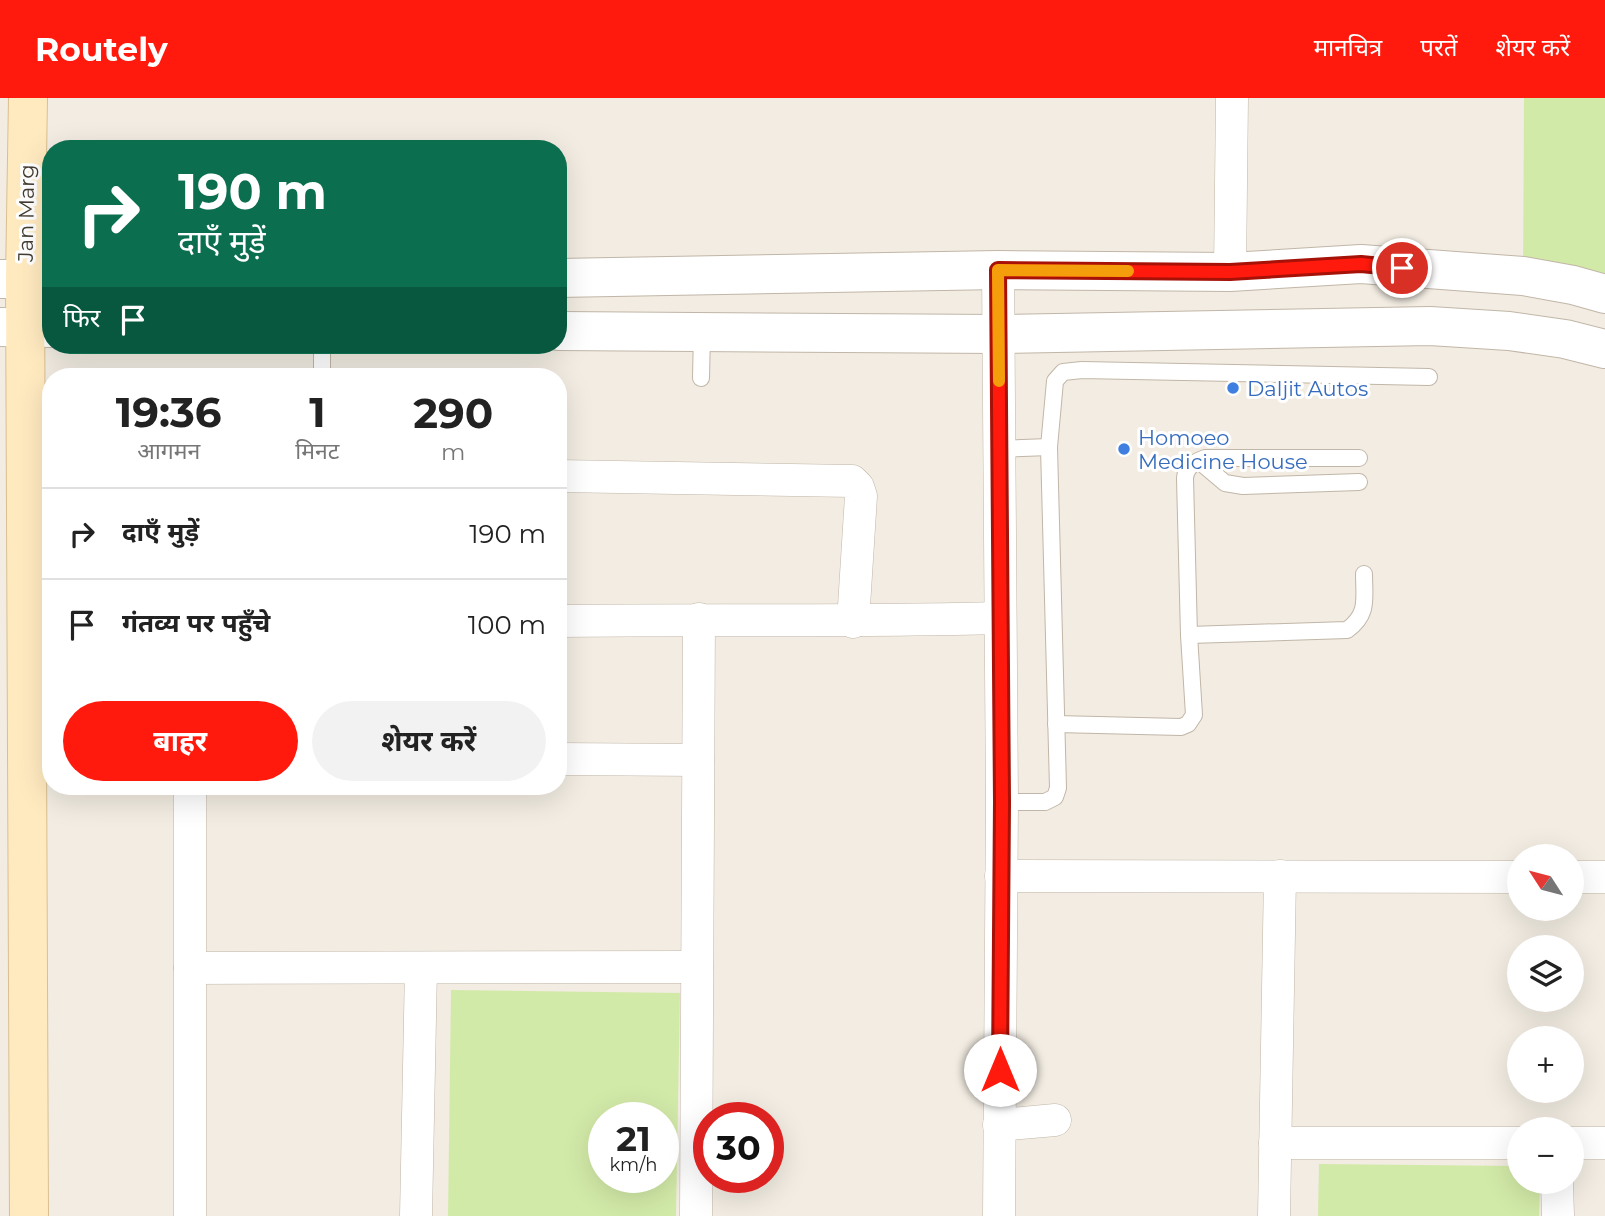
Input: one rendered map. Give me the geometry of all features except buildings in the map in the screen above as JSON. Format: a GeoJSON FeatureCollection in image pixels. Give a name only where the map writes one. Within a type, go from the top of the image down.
{"type":"FeatureCollection","features":[{"type":"Feature","properties":{"kind":"main road","name":"Jan Marg"},"geometry":{"type":"LineString","coordinates":[[28,98],[26,328],[39,626],[29,1216]]}},
{"type":"Feature","properties":{"kind":"street"},"geometry":{"type":"LineString","coordinates":[[1230,272],[1232,98]]}},
{"type":"Feature","properties":{"kind":"street"},"geometry":{"type":"LineString","coordinates":[[567,278],[998,270],[1230,272],[1361,264],[1523,276],[1605,294]]}},
{"type":"Feature","properties":{"kind":"street"},"geometry":{"type":"LineString","coordinates":[[998,270],[1002,802],[999,1216]]}},
{"type":"Feature","properties":{"kind":"street"},"geometry":{"type":"LineString","coordinates":[[567,331],[999,334],[1430,326],[1509,331],[1565,339],[1605,349]]}},
{"type":"Feature","properties":{"kind":"street"},"geometry":{"type":"LineString","coordinates":[[567,476],[852,481],[862,496],[853,622]]}},
{"type":"Feature","properties":{"kind":"street"},"geometry":{"type":"LineString","coordinates":[[567,621],[699,619],[853,622],[1000,618]]}},
{"type":"Feature","properties":{"kind":"street"},"geometry":{"type":"LineString","coordinates":[[696,1216],[699,619]]}},
{"type":"Feature","properties":{"kind":"street"},"geometry":{"type":"LineString","coordinates":[[567,759],[698,760]]}},
{"type":"Feature","properties":{"kind":"street"},"geometry":{"type":"LineString","coordinates":[[190,795],[190,1216]]}},
{"type":"Feature","properties":{"kind":"street"},"geometry":{"type":"LineString","coordinates":[[1001,876],[1507,877]]}},
{"type":"Feature","properties":{"kind":"street"},"geometry":{"type":"LineString","coordinates":[[1274,1216],[1280,876]]}},
{"type":"Feature","properties":{"kind":"street"},"geometry":{"type":"LineString","coordinates":[[1584,877],[1605,877]]}},
{"type":"Feature","properties":{"kind":"street"},"geometry":{"type":"LineString","coordinates":[[190,968],[697,967]]}},
{"type":"Feature","properties":{"kind":"street"},"geometry":{"type":"LineString","coordinates":[[416,1216],[421,968]]}},
{"type":"Feature","properties":{"kind":"street"},"geometry":{"type":"LineString","coordinates":[[999,1125],[1055,1120]]}},
{"type":"Feature","properties":{"kind":"street"},"geometry":{"type":"LineString","coordinates":[[1275,1143],[1507,1143]]}},
{"type":"Feature","properties":{"kind":"street"},"geometry":{"type":"LineString","coordinates":[[1584,1143],[1605,1143]]}},
{"type":"Feature","properties":{"kind":"street"},"geometry":{"type":"LineString","coordinates":[[1557,1194],[1558,1216]]}},
{"type":"Feature","properties":{"kind":"lane"},"geometry":{"type":"LineString","coordinates":[[701,378],[702,332]]}},
{"type":"Feature","properties":{"kind":"lane"},"geometry":{"type":"LineString","coordinates":[[1002,802],[1045,803],[1055,797],[1058,788],[1049,447],[1055,381],[1063,372],[1082,370],[1429,377]]}},
{"type":"Feature","properties":{"kind":"lane"},"geometry":{"type":"LineString","coordinates":[[999,449],[1049,447]]}},
{"type":"Feature","properties":{"kind":"lane"},"geometry":{"type":"LineString","coordinates":[[1056,724],[1181,727],[1194,715],[1185,471],[1205,458],[1359,458]]}},
{"type":"Feature","properties":{"kind":"lane"},"geometry":{"type":"LineString","coordinates":[[1199,460],[1225,483],[1243,486],[1359,482]]}},
{"type":"Feature","properties":{"kind":"lane"},"geometry":{"type":"LineString","coordinates":[[1189,635],[1347,630],[1357,622],[1364,608],[1364,574]]}},
{"type":"Feature","properties":{"kind":"green space"},"geometry":{"type":"Polygon","coordinates":[[[1524,98],[1605,98],[1605,304],[1523,276],[1524,98]]]}},
{"type":"Feature","properties":{"kind":"green space"},"geometry":{"type":"Polygon","coordinates":[[[451,990],[680,993],[678,1102],[588,1102],[588,1193],[676,1193],[676,1216],[448,1216],[451,990]]]}},
{"type":"Feature","properties":{"kind":"green space"},"geometry":{"type":"Polygon","coordinates":[[[1319,1164],[1507,1166],[1507,1194],[1540,1194],[1539,1216],[1318,1216],[1319,1164]]]}},
{"type":"Feature","properties":{"kind":"slow traffic"},"geometry":{"type":"LineString","coordinates":[[999,381],[998,270],[1128,271]]}},
{"type":"Feature","properties":{"kind":"place","name":"Daljit Autos"},"geometry":{"type":"Point","coordinates":[1233,388]}},
{"type":"Feature","properties":{"kind":"place","name":"Homoeo Medicine House"},"geometry":{"type":"Point","coordinates":[1124,449]}},
{"type":"Feature","properties":{"kind":"route"},"geometry":{"type":"LineString","coordinates":[[1000,1070],[1002,802],[998,270],[1230,272],[1361,264],[1402,268]]}}]}
